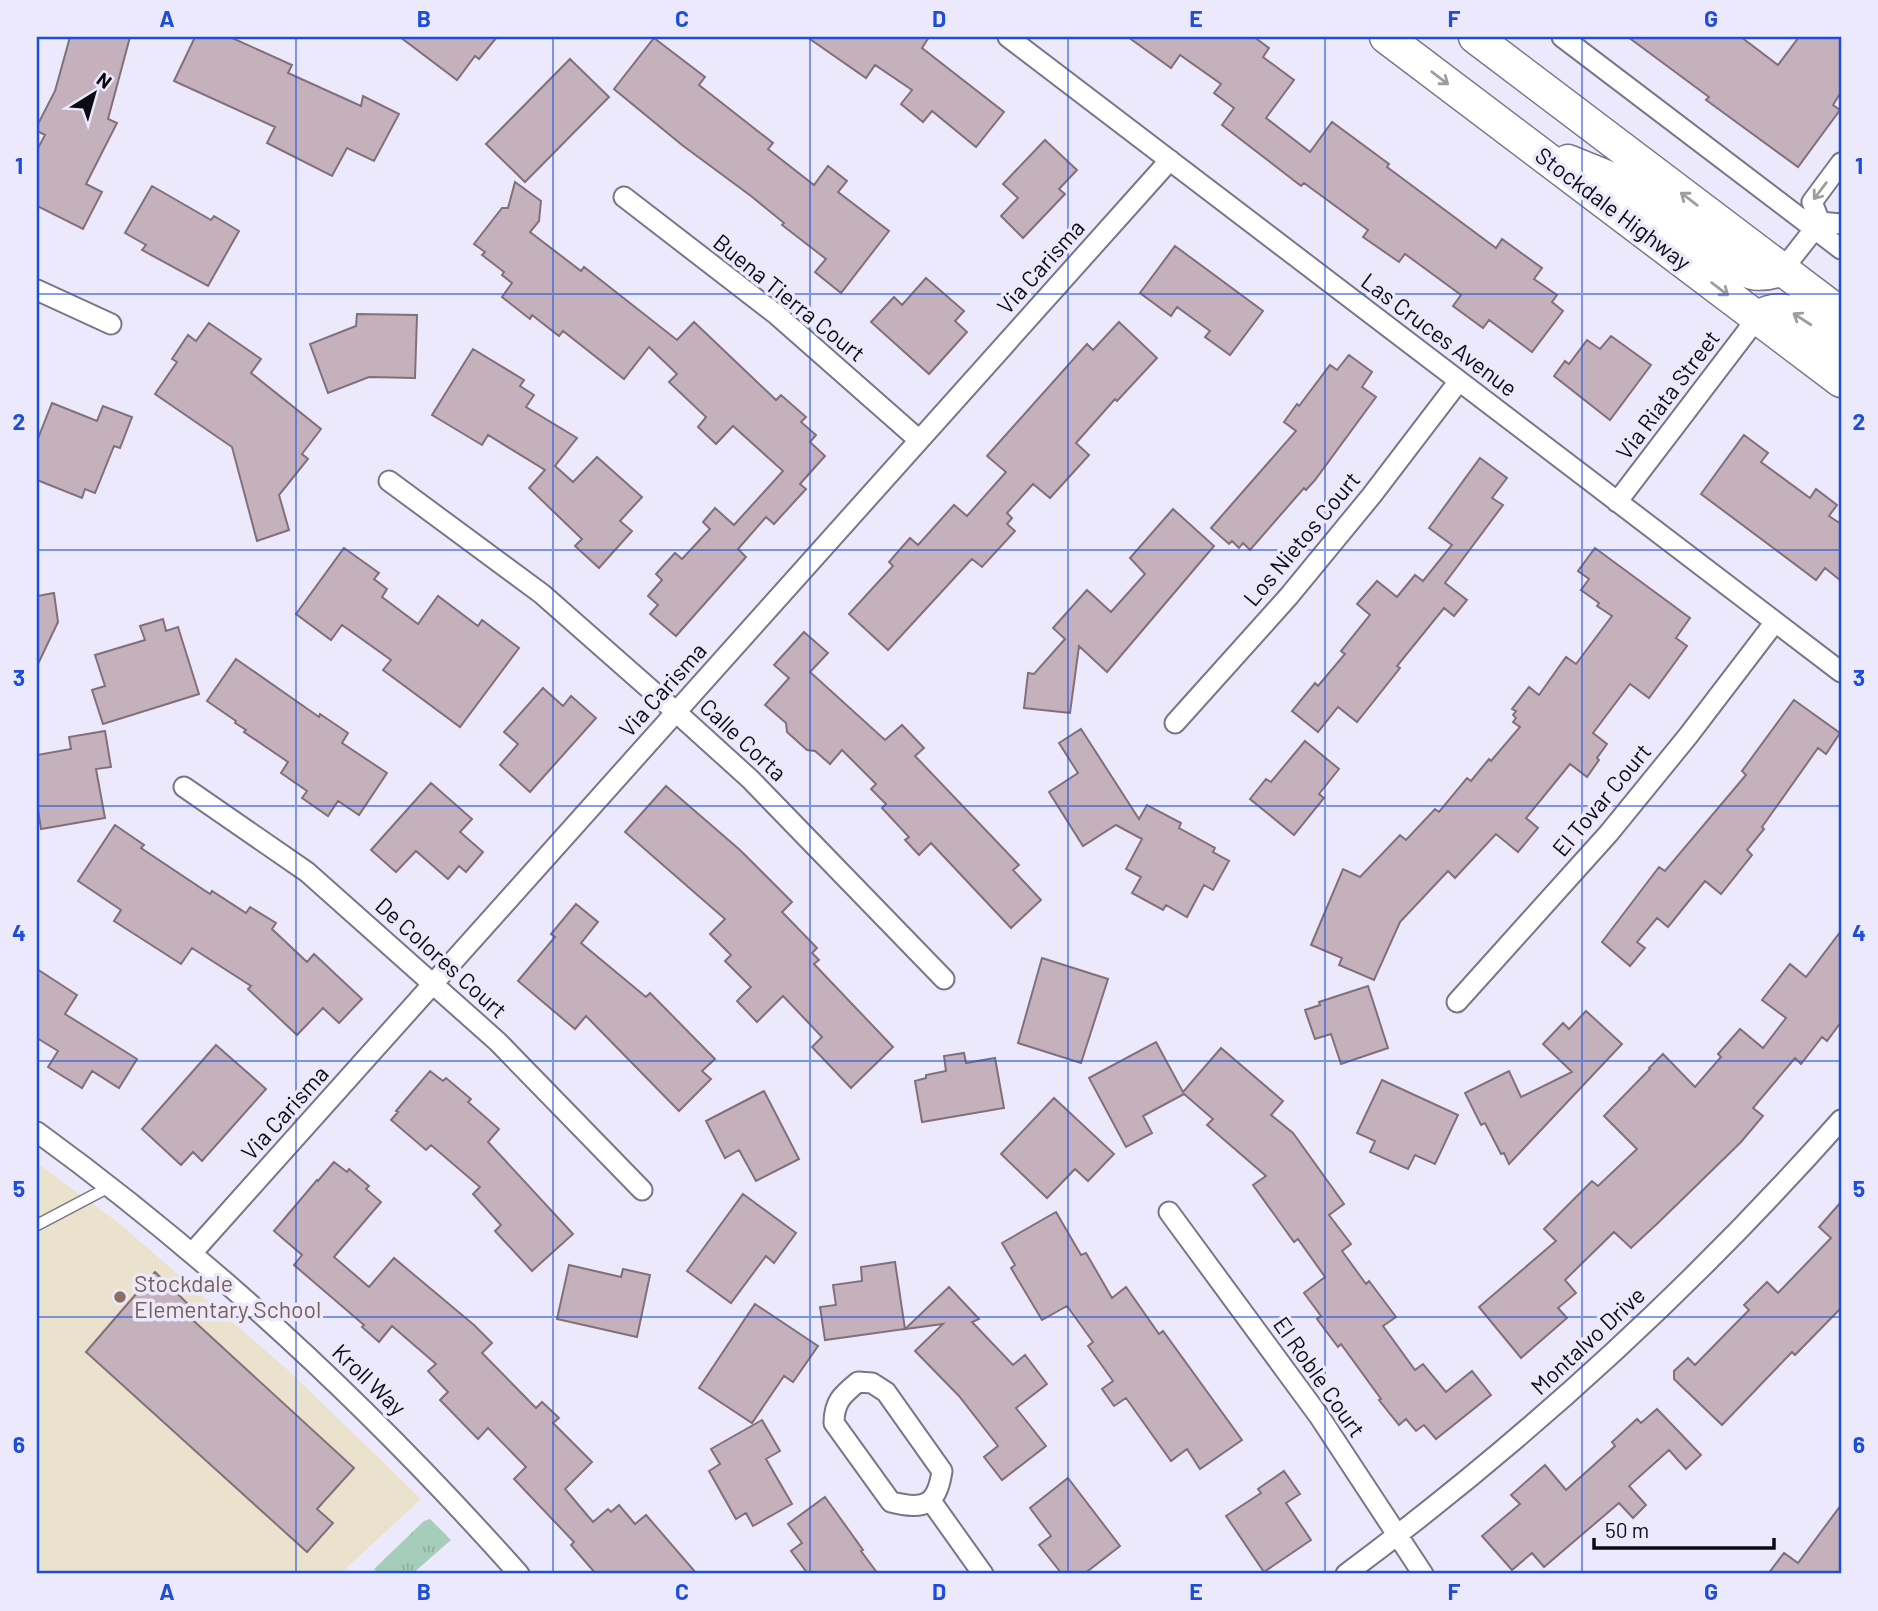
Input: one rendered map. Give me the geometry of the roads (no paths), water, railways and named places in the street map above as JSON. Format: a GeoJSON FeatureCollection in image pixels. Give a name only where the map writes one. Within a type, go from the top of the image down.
{"type":"FeatureCollection","features":[{"type":"Feature","properties":{"kind":"main road","name":"Stockdale Highway"},"geometry":{"type":"LineString","coordinates":[[1386,37],[1841,381]]}},
{"type":"Feature","properties":{"kind":"main road"},"geometry":{"type":"LineString","coordinates":[[1475,37],[1841,314]]}},
{"type":"Feature","properties":{"kind":"main road"},"geometry":{"type":"LineString","coordinates":[[1531,147],[1615,180],[1741,270],[1767,275],[1783,269]]}},
{"type":"Feature","properties":{"kind":"main road"},"geometry":{"type":"LineString","coordinates":[[1758,317],[1768,311],[1780,309],[1794,313],[1841,347]]}},
{"type":"Feature","properties":{"kind":"street","name":"Las Cruces Avenue"},"geometry":{"type":"LineString","coordinates":[[1007,37],[1841,672]]}},
{"type":"Feature","properties":{"kind":"street"},"geometry":{"type":"LineString","coordinates":[[1562,37],[1817,225],[1841,248]]}},
{"type":"Feature","properties":{"kind":"street","name":"Via Carisma"},"geometry":{"type":"LineString","coordinates":[[193,1252],[1170,160]]}},
{"type":"Feature","properties":{"kind":"street"},"geometry":{"type":"LineString","coordinates":[[1783,269],[1817,225],[1812,202],[1841,163]]}},
{"type":"Feature","properties":{"kind":"street","name":"Buena Tierra Court"},"geometry":{"type":"LineString","coordinates":[[624,197],[777,315],[919,440]]}},
{"type":"Feature","properties":{"kind":"street"},"geometry":{"type":"LineString","coordinates":[[1817,225],[1841,225]]}},
{"type":"Feature","properties":{"kind":"street"},"geometry":{"type":"LineString","coordinates":[[37,290],[111,324]]}},
{"type":"Feature","properties":{"kind":"street","name":"Via Riata Street"},"geometry":{"type":"LineString","coordinates":[[1617,502],[1758,317]]}},
{"type":"Feature","properties":{"kind":"street","name":"Los Nietos Court"},"geometry":{"type":"LineString","coordinates":[[1175,723],[1289,596],[1372,495],[1459,381]]}},
{"type":"Feature","properties":{"kind":"street","name":"Calle Corta"},"geometry":{"type":"LineString","coordinates":[[389,481],[542,594],[676,712],[750,779],[944,979]]}},
{"type":"Feature","properties":{"kind":"street","name":"El Tovar Court"},"geometry":{"type":"LineString","coordinates":[[1457,1002],[1609,832],[1688,736],[1775,622]]}},
{"type":"Feature","properties":{"kind":"street","name":"De Colores Court"},"geometry":{"type":"LineString","coordinates":[[184,787],[307,872],[498,1042],[642,1190]]}},
{"type":"Feature","properties":{"kind":"street","name":"Montalvo Drive"},"geometry":{"type":"LineString","coordinates":[[1346,1574],[1398,1536],[1521,1435],[1616,1351],[1717,1254],[1841,1120]]}},
{"type":"Feature","properties":{"kind":"street","name":"Kroll Way"},"geometry":{"type":"LineString","coordinates":[[37,1132],[111,1186],[193,1252],[300,1348],[376,1420],[519,1574]]}},
{"type":"Feature","properties":{"kind":"street","name":"El Roble Court"},"geometry":{"type":"LineString","coordinates":[[1169,1212],[1319,1416],[1423,1574]]}},
{"type":"Feature","properties":{"kind":"street"},"geometry":{"type":"LineString","coordinates":[[858,1382],[872,1383],[886,1392],[942,1471],[939,1490],[930,1501],[911,1507],[891,1502],[834,1423],[834,1407],[842,1394],[858,1382]]}},
{"type":"Feature","properties":{"kind":"street"},"geometry":{"type":"LineString","coordinates":[[930,1501],[983,1574]]}},
{"type":"Feature","properties":{"kind":"lane"},"geometry":{"type":"LineString","coordinates":[[37,1225],[111,1186]]}},
{"type":"Feature","properties":{"kind":"place","name":"Stockdale Elementary School"},"geometry":{"type":"Point","coordinates":[120,1297]}}]}
